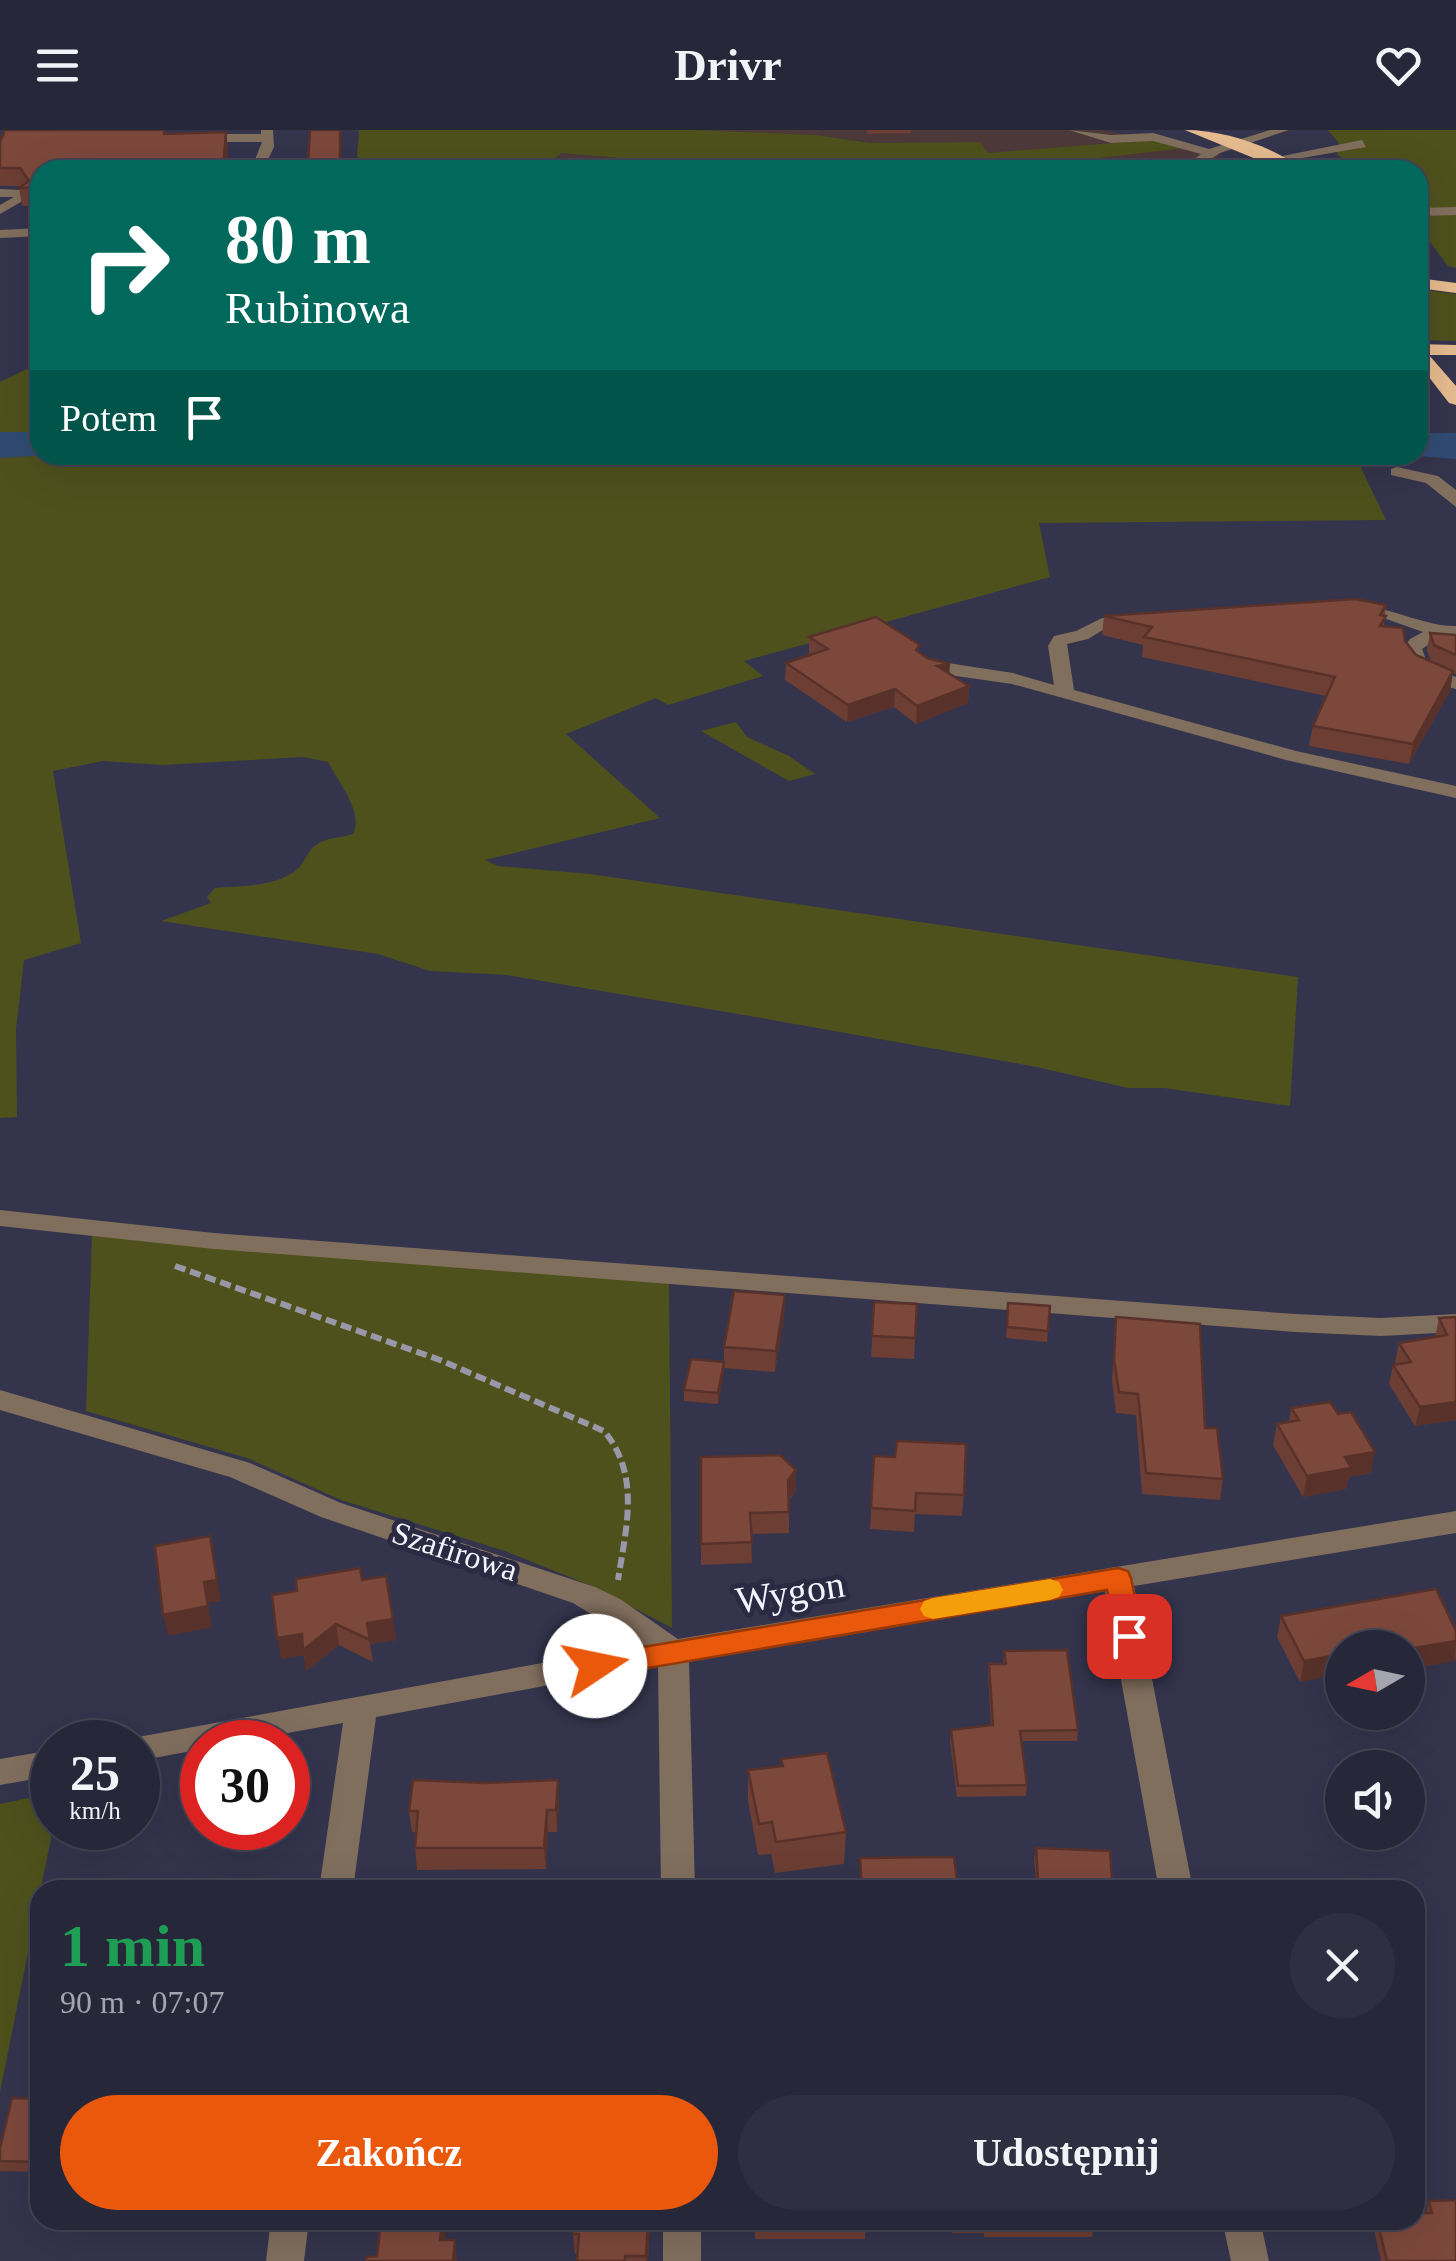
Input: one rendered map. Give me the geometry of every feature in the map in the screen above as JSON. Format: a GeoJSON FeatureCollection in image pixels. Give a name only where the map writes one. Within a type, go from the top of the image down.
{"type":"FeatureCollection","features":[{"type":"Feature","properties":{"kind":"highway"},"geometry":{"type":"LineString","coordinates":[[1192,130],[1272,159]]}},
{"type":"Feature","properties":{"kind":"highway"},"geometry":{"type":"LineString","coordinates":[[1428,351],[1456,350]]}},
{"type":"Feature","properties":{"kind":"highway"},"geometry":{"type":"LineString","coordinates":[[1428,363],[1456,398]]}},
{"type":"Feature","properties":{"kind":"street"},"geometry":{"type":"LineString","coordinates":[[1075,130],[1111,139],[1153,137],[1212,154]]}},
{"type":"Feature","properties":{"kind":"street"},"geometry":{"type":"LineString","coordinates":[[1202,160],[1283,130]]}},
{"type":"Feature","properties":{"kind":"street"},"geometry":{"type":"LineString","coordinates":[[174,138],[268,134],[268,147],[262,160]]}},
{"type":"Feature","properties":{"kind":"street"},"geometry":{"type":"LineString","coordinates":[[1272,159],[1362,144]]}},
{"type":"Feature","properties":{"kind":"street"},"geometry":{"type":"LineString","coordinates":[[0,193],[18,193],[22,198],[0,210]]}},
{"type":"Feature","properties":{"kind":"street"},"geometry":{"type":"LineString","coordinates":[[1428,212],[1456,211]]}},
{"type":"Feature","properties":{"kind":"street"},"geometry":{"type":"LineString","coordinates":[[0,234],[30,232]]}},
{"type":"Feature","properties":{"kind":"street"},"geometry":{"type":"LineString","coordinates":[[1398,472],[1446,484],[1456,502]]}},
{"type":"Feature","properties":{"kind":"street"},"geometry":{"type":"LineString","coordinates":[[1341,609],[1380,610],[1447,631]]}},
{"type":"Feature","properties":{"kind":"street"},"geometry":{"type":"LineString","coordinates":[[1065,691],[1057,646],[1060,640],[1082,635],[1102,623],[1161,619]]}},
{"type":"Feature","properties":{"kind":"street"},"geometry":{"type":"LineString","coordinates":[[1447,631],[1416,643],[1412,653],[1417,665],[1428,674],[1456,683]]}},
{"type":"Feature","properties":{"kind":"street"},"geometry":{"type":"LineString","coordinates":[[928,666],[1065,691],[1293,756],[1456,792]]}},
{"type":"Feature","properties":{"kind":"street"},"geometry":{"type":"LineString","coordinates":[[0,1218],[110,1232],[1294,1323],[1456,1323]]}},
{"type":"Feature","properties":{"kind":"street","name":"Szafirowa"},"geometry":{"type":"LineString","coordinates":[[0,1400],[240,1470],[330,1510],[584,1595],[673,1651]]}},
{"type":"Feature","properties":{"kind":"street","name":"Wygon"},"geometry":{"type":"LineString","coordinates":[[160,1744],[673,1651],[1456,1522]]}},
{"type":"Feature","properties":{"kind":"street"},"geometry":{"type":"LineString","coordinates":[[1118,1578],[1174,1880]]}},
{"type":"Feature","properties":{"kind":"street"},"geometry":{"type":"LineString","coordinates":[[673,1651],[678,1880]]}},
{"type":"Feature","properties":{"kind":"street"},"geometry":{"type":"LineString","coordinates":[[337,1880],[361,1709]]}},
{"type":"Feature","properties":{"kind":"street"},"geometry":{"type":"LineString","coordinates":[[0,1772],[30,1767]]}},
{"type":"Feature","properties":{"kind":"street"},"geometry":{"type":"LineString","coordinates":[[284,2261],[289,2230]]}},
{"type":"Feature","properties":{"kind":"street"},"geometry":{"type":"LineString","coordinates":[[682,2230],[682,2261]]}},
{"type":"Feature","properties":{"kind":"street"},"geometry":{"type":"LineString","coordinates":[[1244,2230],[1250,2261]]}},
{"type":"Feature","properties":{"kind":"path"},"geometry":{"type":"LineString","coordinates":[[110,1232],[175,1266],[440,1360],[604,1431],[618,1446],[628,1467],[618,1586],[620,1604],[632,1622]]}},
{"type":"Feature","properties":{"kind":"shaded area"},"geometry":{"type":"Polygon","coordinates":[[[359,130],[695,130],[816,135],[871,143],[980,142],[988,153],[1152,140],[1185,148],[1081,160],[643,160],[561,153],[553,160],[357,157],[359,130]]]}},
{"type":"Feature","properties":{"kind":"shaded area"},"geometry":{"type":"Polygon","coordinates":[[[695,130],[1104,130],[1152,140],[988,154],[979,142],[871,143],[816,135],[695,130]]]}},
{"type":"Feature","properties":{"kind":"shaded area"},"geometry":{"type":"Polygon","coordinates":[[[1328,130],[1456,130],[1456,268],[1448,266],[1428,239],[1428,160],[1344,160],[1337,154],[1339,143],[1328,130]]]}},
{"type":"Feature","properties":{"kind":"shaded area"},"geometry":{"type":"Polygon","coordinates":[[[1185,148],[1222,155],[1213,160],[1070,160],[1185,148]]]}},
{"type":"Feature","properties":{"kind":"shaded area"},"geometry":{"type":"Polygon","coordinates":[[[560,153],[642,160],[553,160],[560,153]]]}},
{"type":"Feature","properties":{"kind":"shaded area"},"geometry":{"type":"Polygon","coordinates":[[[1428,290],[1456,294],[1456,341],[1428,340],[1428,290]]]}},
{"type":"Feature","properties":{"kind":"shaded area"},"geometry":{"type":"Polygon","coordinates":[[[30,369],[30,465],[1360,465],[1386,520],[1039,523],[1050,577],[744,661],[763,676],[668,705],[656,698],[566,734],[660,818],[485,860],[498,866],[590,874],[1298,977],[1290,1106],[1164,1088],[1128,1088],[1037,1067],[750,1016],[507,975],[430,971],[378,954],[161,921],[211,903],[207,897],[215,888],[256,885],[286,876],[299,867],[316,845],[353,834],[353,807],[328,762],[303,757],[163,765],[103,761],[53,771],[81,943],[24,960],[16,1029],[17,1117],[0,1118],[0,382],[30,369]]]}},
{"type":"Feature","properties":{"kind":"shaded area"},"geometry":{"type":"Polygon","coordinates":[[[736,722],[747,737],[789,756],[815,774],[789,781],[701,731],[736,722]]]}},
{"type":"Feature","properties":{"kind":"shaded area"},"geometry":{"type":"Polygon","coordinates":[[[92,1235],[669,1279],[672,1628],[592,1586],[505,1551],[341,1500],[247,1458],[86,1411],[92,1235]]]}},
{"type":"Feature","properties":{"kind":"shaded area"},"geometry":{"type":"Polygon","coordinates":[[[30,1798],[30,1850],[49,1850],[43,1880],[30,1880],[30,1943],[0,2092],[0,1804],[30,1798]]]}},
{"type":"Feature","properties":{"kind":"building"},"geometry":{"type":"Polygon","coordinates":[[[5,130],[226,132],[224,160],[30,160],[30,187],[19,188],[29,181],[20,168],[0,168],[0,142],[5,130]]]}},
{"type":"Feature","properties":{"kind":"building"},"geometry":{"type":"Polygon","coordinates":[[[310,130],[340,130],[340,160],[308,160],[310,130]]]}},
{"type":"Feature","properties":{"kind":"building"},"geometry":{"type":"Polygon","coordinates":[[[1355,599],[1386,605],[1380,615],[1386,616],[1380,626],[1403,628],[1405,641],[1416,655],[1453,671],[1413,744],[1313,726],[1335,677],[1144,637],[1152,627],[1104,616],[1355,599]]]}},
{"type":"Feature","properties":{"kind":"building"},"geometry":{"type":"Polygon","coordinates":[[[876,617],[920,645],[916,650],[927,658],[950,664],[937,666],[969,686],[917,706],[895,689],[848,705],[786,663],[828,649],[809,637],[876,617]]]}},
{"type":"Feature","properties":{"kind":"building"},"geometry":{"type":"Polygon","coordinates":[[[1430,633],[1456,635],[1456,655],[1434,645],[1430,633]]]}},
{"type":"Feature","properties":{"kind":"building"},"geometry":{"type":"Polygon","coordinates":[[[734,1291],[785,1295],[776,1351],[724,1347],[734,1291]]]}},
{"type":"Feature","properties":{"kind":"building"},"geometry":{"type":"Polygon","coordinates":[[[874,1302],[917,1304],[915,1338],[872,1336],[874,1302]]]}},
{"type":"Feature","properties":{"kind":"building"},"geometry":{"type":"Polygon","coordinates":[[[1008,1303],[1050,1306],[1048,1331],[1007,1327],[1008,1303]]]}},
{"type":"Feature","properties":{"kind":"building"},"geometry":{"type":"Polygon","coordinates":[[[1116,1317],[1200,1324],[1205,1428],[1217,1428],[1223,1479],[1146,1473],[1138,1394],[1119,1392],[1114,1360],[1116,1317]]]}},
{"type":"Feature","properties":{"kind":"building"},"geometry":{"type":"Polygon","coordinates":[[[1456,1317],[1456,1402],[1420,1407],[1393,1365],[1411,1362],[1399,1343],[1447,1335],[1439,1318],[1456,1317]]]}},
{"type":"Feature","properties":{"kind":"building"},"geometry":{"type":"Polygon","coordinates":[[[691,1359],[724,1362],[718,1393],[684,1390],[691,1359]]]}},
{"type":"Feature","properties":{"kind":"building"},"geometry":{"type":"Polygon","coordinates":[[[1330,1402],[1338,1414],[1351,1412],[1375,1452],[1345,1457],[1351,1468],[1307,1476],[1277,1424],[1299,1420],[1291,1408],[1330,1402]]]}},
{"type":"Feature","properties":{"kind":"building"},"geometry":{"type":"Polygon","coordinates":[[[897,1441],[966,1444],[964,1495],[916,1493],[915,1511],[871,1508],[874,1456],[895,1457],[897,1441]]]}},
{"type":"Feature","properties":{"kind":"building"},"geometry":{"type":"Polygon","coordinates":[[[780,1455],[796,1470],[788,1480],[789,1512],[750,1513],[752,1542],[701,1544],[701,1457],[780,1455]]]}},
{"type":"Feature","properties":{"kind":"building"},"geometry":{"type":"Polygon","coordinates":[[[210,1536],[217,1580],[204,1582],[208,1606],[163,1615],[155,1546],[210,1536]]]}},
{"type":"Feature","properties":{"kind":"building"},"geometry":{"type":"Polygon","coordinates":[[[360,1568],[362,1580],[386,1576],[393,1619],[367,1623],[370,1640],[336,1624],[303,1650],[302,1634],[277,1638],[272,1595],[297,1591],[296,1579],[360,1568]]]}},
{"type":"Feature","properties":{"kind":"building"},"geometry":{"type":"Polygon","coordinates":[[[1436,1589],[1456,1631],[1456,1641],[1425,1646],[1425,1630],[1325,1630],[1325,1657],[1304,1661],[1281,1616],[1436,1589]]]}},
{"type":"Feature","properties":{"kind":"building"},"geometry":{"type":"Polygon","coordinates":[[[1067,1650],[1078,1730],[1020,1731],[1027,1785],[958,1786],[951,1730],[993,1725],[989,1664],[1006,1664],[1004,1651],[1067,1650]]]}},
{"type":"Feature","properties":{"kind":"building"},"geometry":{"type":"Polygon","coordinates":[[[827,1753],[846,1832],[776,1842],[772,1822],[759,1824],[748,1770],[783,1766],[781,1759],[827,1753]]]}},
{"type":"Feature","properties":{"kind":"building"},"geometry":{"type":"Polygon","coordinates":[[[413,1780],[558,1780],[556,1810],[547,1810],[544,1848],[415,1848],[418,1811],[409,1811],[413,1780]]]}},
{"type":"Feature","properties":{"kind":"building"},"geometry":{"type":"Polygon","coordinates":[[[1036,1848],[1110,1851],[1112,1880],[1038,1879],[1036,1848]]]}},
{"type":"Feature","properties":{"kind":"building"},"geometry":{"type":"Polygon","coordinates":[[[954,1857],[957,1880],[861,1880],[860,1858],[954,1857]]]}},
{"type":"Feature","properties":{"kind":"building"},"geometry":{"type":"Polygon","coordinates":[[[12,2098],[30,2099],[30,2162],[0,2161],[12,2098]]]}},
{"type":"Feature","properties":{"kind":"building"},"geometry":{"type":"Polygon","coordinates":[[[1456,2200],[1456,2261],[1387,2261],[1379,2230],[1425,2230],[1425,2213],[1432,2213],[1429,2201],[1456,2200]]]}},
{"type":"Feature","properties":{"kind":"building"},"geometry":{"type":"Polygon","coordinates":[[[380,2230],[441,2230],[440,2240],[455,2240],[453,2261],[366,2261],[366,2257],[377,2256],[380,2230]]]}},
{"type":"Feature","properties":{"kind":"building"},"geometry":{"type":"Polygon","coordinates":[[[573,2230],[647,2230],[646,2256],[625,2256],[625,2261],[577,2261],[579,2234],[573,2234],[573,2230]]]}},
{"type":"Feature","properties":{"kind":"waterway"},"geometry":{"type":"LineString","coordinates":[[0,445],[30,445]]}},
{"type":"Feature","properties":{"kind":"waterway"},"geometry":{"type":"LineString","coordinates":[[1428,446],[1456,446]]}},
{"type":"Feature","properties":{"kind":"slow traffic"},"geometry":{"type":"LineString","coordinates":[[933,1609],[1050,1590]]}},
{"type":"Feature","properties":{"kind":"route"},"geometry":{"type":"LineString","coordinates":[[595,1666],[1118,1578],[1129,1636]]}}]}
